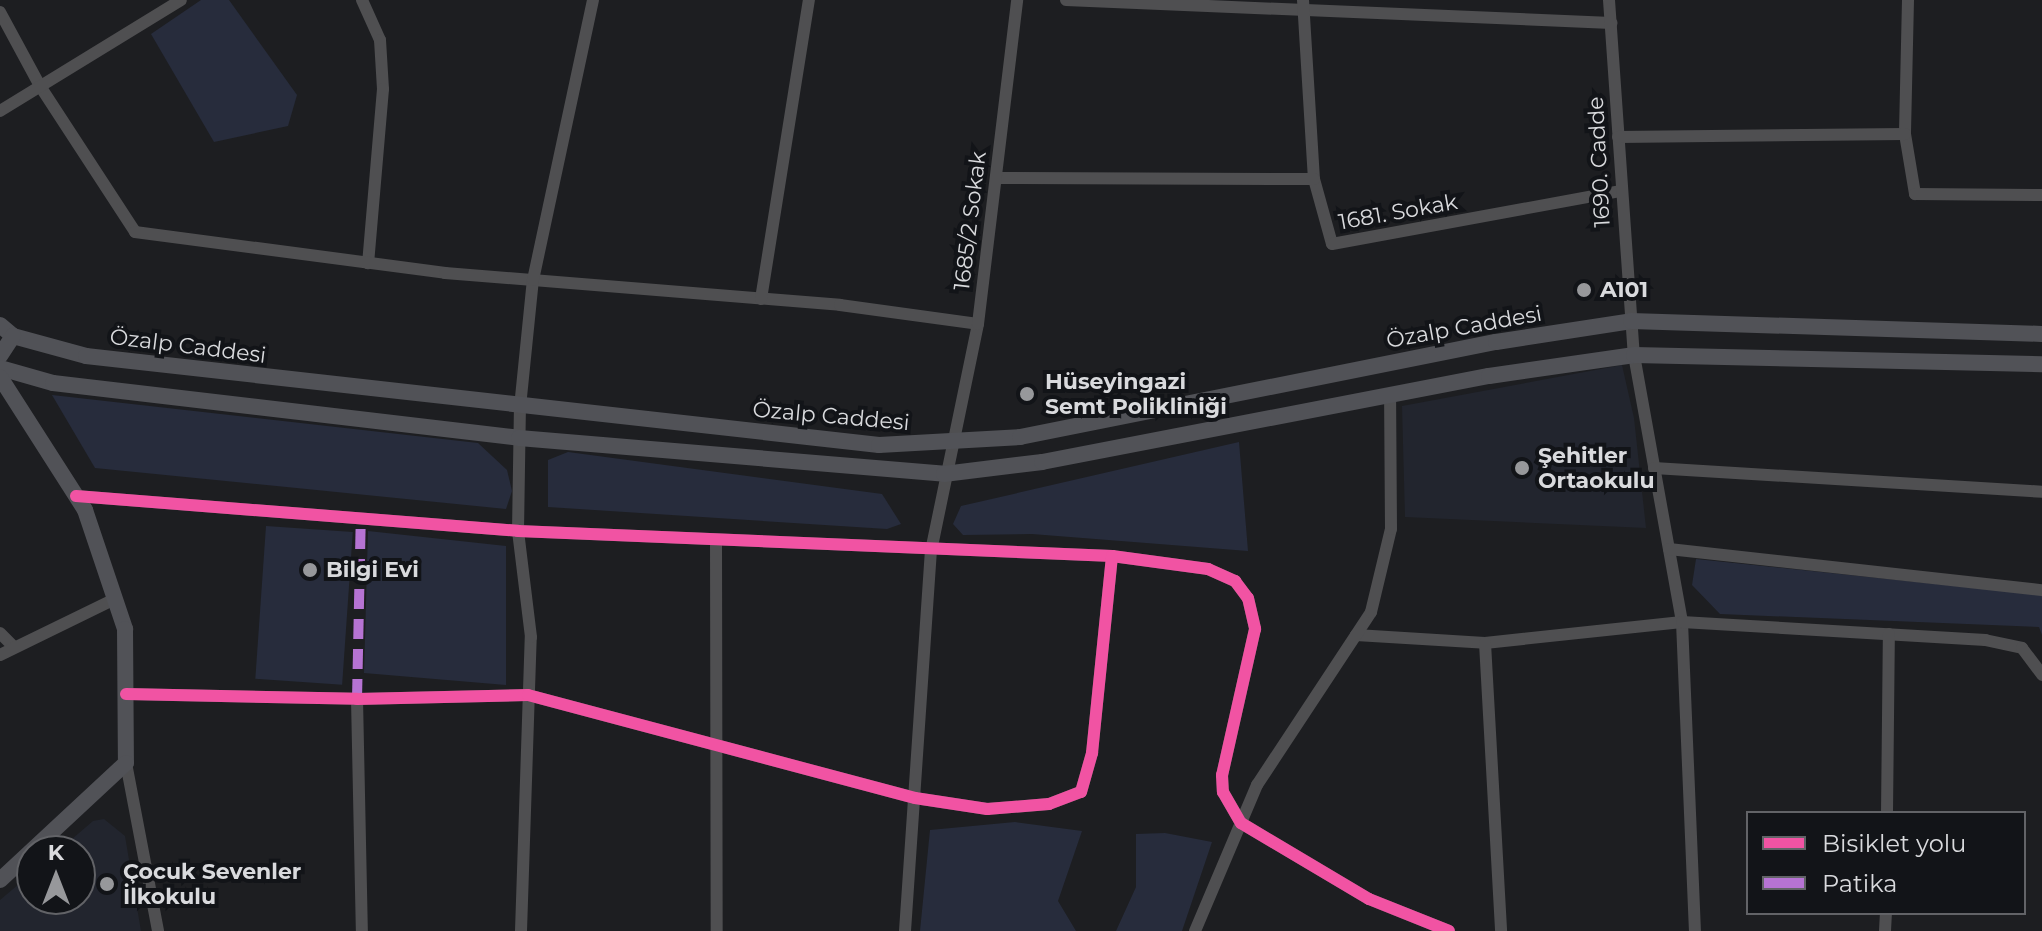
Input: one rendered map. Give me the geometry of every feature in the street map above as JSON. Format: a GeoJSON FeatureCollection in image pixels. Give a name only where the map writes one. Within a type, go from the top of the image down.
{"type":"FeatureCollection","features":[{"type":"Feature","properties":{"kind":"main road","name":"Özalp Caddesi"},"geometry":{"type":"LineString","coordinates":[[7,331],[86,356],[879,445],[953,444],[1020,437],[1496,342],[1631,321],[2042,334]]}},
{"type":"Feature","properties":{"kind":"main road"},"geometry":{"type":"LineString","coordinates":[[0,356],[7,331]]}},
{"type":"Feature","properties":{"kind":"main road"},"geometry":{"type":"LineString","coordinates":[[0,368],[53,383],[519,438],[944,474],[1042,462],[1390,395],[1634,355],[2042,364]]}},
{"type":"Feature","properties":{"kind":"main road"},"geometry":{"type":"LineString","coordinates":[[0,377],[76,496],[125,629],[126,694],[126,763],[0,880]]}},
{"type":"Feature","properties":{"kind":"street"},"geometry":{"type":"LineString","coordinates":[[0,111],[181,0]]}},
{"type":"Feature","properties":{"kind":"street"},"geometry":{"type":"LineString","coordinates":[[362,0],[380,40],[383,89],[368,263]]}},
{"type":"Feature","properties":{"kind":"street"},"geometry":{"type":"LineString","coordinates":[[521,931],[531,637],[518,531],[520,407],[533,280],[593,0]]}},
{"type":"Feature","properties":{"kind":"street"},"geometry":{"type":"LineString","coordinates":[[761,299],[809,0]]}},
{"type":"Feature","properties":{"kind":"street","name":"1685/2 Sokak"},"geometry":{"type":"LineString","coordinates":[[905,931],[931,551],[944,474],[978,324],[1017,0]]}},
{"type":"Feature","properties":{"kind":"street"},"geometry":{"type":"LineString","coordinates":[[1066,0],[1302,6],[1612,23]]}},
{"type":"Feature","properties":{"kind":"street","name":"1690. Cadde"},"geometry":{"type":"LineString","coordinates":[[1609,0],[1634,355],[1682,622],[1695,931]]}},
{"type":"Feature","properties":{"kind":"street"},"geometry":{"type":"LineString","coordinates":[[1908,0],[1905,134],[1915,194],[2042,195]]}},
{"type":"Feature","properties":{"kind":"street","name":"1681. Sokak"},"geometry":{"type":"LineString","coordinates":[[1302,6],[1314,179],[1332,244],[1621,191]]}},
{"type":"Feature","properties":{"kind":"street"},"geometry":{"type":"LineString","coordinates":[[0,12],[40,86],[135,232],[368,263],[761,299],[978,324]]}},
{"type":"Feature","properties":{"kind":"street"},"geometry":{"type":"LineString","coordinates":[[1618,137],[1905,134]]}},
{"type":"Feature","properties":{"kind":"street"},"geometry":{"type":"LineString","coordinates":[[996,178],[1314,179]]}},
{"type":"Feature","properties":{"kind":"street"},"geometry":{"type":"LineString","coordinates":[[1195,931],[1257,785],[1371,612],[1391,529],[1390,395]]}},
{"type":"Feature","properties":{"kind":"street"},"geometry":{"type":"LineString","coordinates":[[1654,468],[2042,492]]}},
{"type":"Feature","properties":{"kind":"street"},"geometry":{"type":"LineString","coordinates":[[76,496],[518,531],[931,551],[1112,556],[1208,569],[1235,581],[1248,598],[1255,629],[1222,775],[1223,792],[1241,823],[1369,899],[1449,931]]}},
{"type":"Feature","properties":{"kind":"street"},"geometry":{"type":"LineString","coordinates":[[716,540],[719,749],[717,931]]}},
{"type":"Feature","properties":{"kind":"street"},"geometry":{"type":"LineString","coordinates":[[1669,549],[2042,590]]}},
{"type":"Feature","properties":{"kind":"street"},"geometry":{"type":"LineString","coordinates":[[126,694],[357,699],[528,695],[719,749],[915,798],[987,809],[1049,804],[1081,792],[1092,753],[1112,556]]}},
{"type":"Feature","properties":{"kind":"street"},"geometry":{"type":"LineString","coordinates":[[0,655],[115,599]]}},
{"type":"Feature","properties":{"kind":"street"},"geometry":{"type":"LineString","coordinates":[[1356,635],[1485,643],[1682,622],[1889,634],[2022,648],[2042,675]]}},
{"type":"Feature","properties":{"kind":"street"},"geometry":{"type":"LineString","coordinates":[[0,633],[14,647]]}},
{"type":"Feature","properties":{"kind":"street"},"geometry":{"type":"LineString","coordinates":[[1887,811],[1889,634]]}},
{"type":"Feature","properties":{"kind":"street"},"geometry":{"type":"LineString","coordinates":[[1485,643],[1501,931]]}},
{"type":"Feature","properties":{"kind":"street"},"geometry":{"type":"LineString","coordinates":[[357,699],[362,931]]}},
{"type":"Feature","properties":{"kind":"street"},"geometry":{"type":"LineString","coordinates":[[126,763],[158,931]]}},
{"type":"Feature","properties":{"kind":"shaded area"},"geometry":{"type":"Polygon","coordinates":[[[201,0],[229,0],[297,95],[288,126],[214,142],[151,34],[201,0]]]}},
{"type":"Feature","properties":{"kind":"shaded area","name":"Şehitler Ortaokulu"},"geometry":{"type":"Polygon","coordinates":[[[1622,365],[1634,418],[1646,528],[1405,517],[1402,406],[1622,365]]]}},
{"type":"Feature","properties":{"kind":"shaded area"},"geometry":{"type":"Polygon","coordinates":[[[52,395],[478,443],[507,470],[512,491],[506,509],[95,468],[52,395]]]}},
{"type":"Feature","properties":{"kind":"shaded area"},"geometry":{"type":"Polygon","coordinates":[[[1239,442],[1248,551],[1032,534],[963,535],[953,524],[961,506],[1239,442]]]}},
{"type":"Feature","properties":{"kind":"shaded area"},"geometry":{"type":"Polygon","coordinates":[[[568,452],[882,494],[901,524],[887,529],[548,507],[548,460],[568,452]]]}},
{"type":"Feature","properties":{"kind":"shaded area"},"geometry":{"type":"Polygon","coordinates":[[[266,526],[353,532],[342,685],[255,679],[266,526]]]}},
{"type":"Feature","properties":{"kind":"shaded area"},"geometry":{"type":"Polygon","coordinates":[[[368,531],[506,546],[506,685],[364,673],[368,531]]]}},
{"type":"Feature","properties":{"kind":"shaded area"},"geometry":{"type":"Polygon","coordinates":[[[1696,559],[2042,595],[2042,635],[2039,627],[1720,614],[1692,585],[1696,559]]]}},
{"type":"Feature","properties":{"kind":"shaded area","name":"Çocuk Sevenler İlkokulu"},"geometry":{"type":"Polygon","coordinates":[[[104,819],[125,836],[141,931],[0,931],[0,900],[16,886],[16,915],[96,915],[96,835],[77,835],[93,821],[104,819]]]}},
{"type":"Feature","properties":{"kind":"shaded area"},"geometry":{"type":"Polygon","coordinates":[[[1015,822],[1082,831],[1058,901],[1076,931],[920,931],[930,830],[1015,822]]]}},
{"type":"Feature","properties":{"kind":"shaded area"},"geometry":{"type":"Polygon","coordinates":[[[1165,833],[1212,842],[1182,931],[1116,931],[1136,887],[1136,834],[1165,833]]]}},
{"type":"Feature","properties":{"kind":"marked path"},"geometry":{"type":"LineString","coordinates":[[357,699],[361,515]]}},
{"type":"Feature","properties":{"kind":"cycle path"},"geometry":{"type":"LineString","coordinates":[[76,496],[518,531],[1112,556],[1208,569],[1235,581],[1248,598],[1255,629],[1222,775],[1223,792],[1241,823],[1369,899],[1449,931]]}},
{"type":"Feature","properties":{"kind":"cycle path"},"geometry":{"type":"LineString","coordinates":[[126,694],[357,699],[528,695],[915,798],[987,809],[1049,804],[1081,792],[1092,753],[1112,556]]}},
{"type":"Feature","properties":{"kind":"place","name":"A101"},"geometry":{"type":"Point","coordinates":[1584,290]}},
{"type":"Feature","properties":{"kind":"place","name":"Hüseyingazi Semt Polikliniği"},"geometry":{"type":"Point","coordinates":[1027,394]}},
{"type":"Feature","properties":{"kind":"place","name":"Şehitler Ortaokulu"},"geometry":{"type":"Point","coordinates":[1522,468]}},
{"type":"Feature","properties":{"kind":"place","name":"Bilgi Evi"},"geometry":{"type":"Point","coordinates":[310,570]}},
{"type":"Feature","properties":{"kind":"place","name":"Çocuk Sevenler İlkokulu"},"geometry":{"type":"Point","coordinates":[107,884]}}]}
